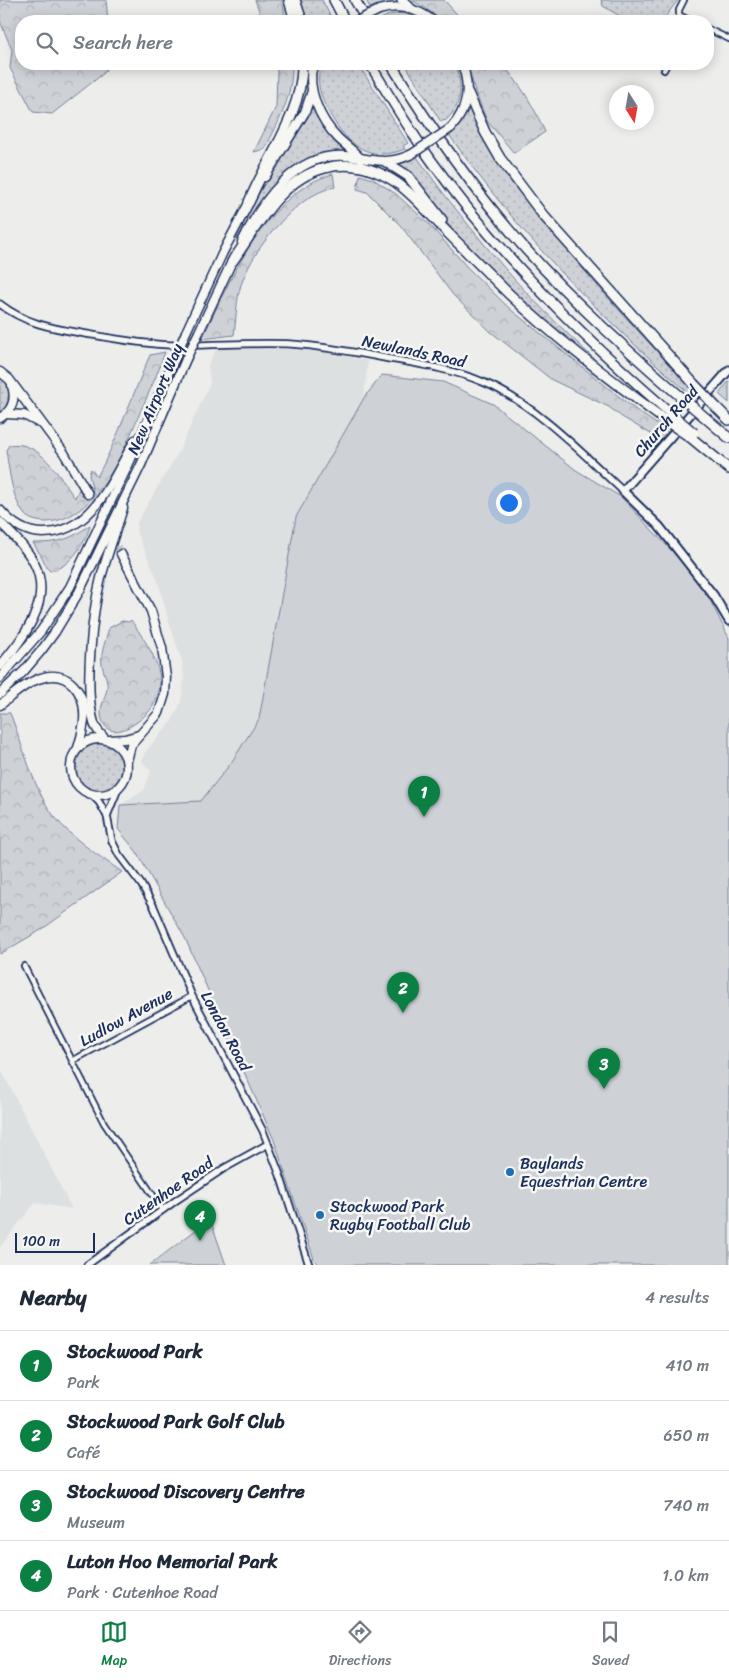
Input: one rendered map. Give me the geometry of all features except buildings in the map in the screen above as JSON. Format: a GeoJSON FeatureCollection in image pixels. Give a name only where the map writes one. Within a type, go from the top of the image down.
{"type":"FeatureCollection","features":[{"type":"Feature","properties":{"kind":"highway"},"geometry":{"type":"LineString","coordinates":[[289,0],[293,15]]}},
{"type":"Feature","properties":{"kind":"highway"},"geometry":{"type":"LineString","coordinates":[[295,0],[300,15]]}},
{"type":"Feature","properties":{"kind":"highway"},"geometry":{"type":"LineString","coordinates":[[334,0],[343,15]]}},
{"type":"Feature","properties":{"kind":"highway"},"geometry":{"type":"LineString","coordinates":[[355,0],[364,15]]}},
{"type":"Feature","properties":{"kind":"highway"},"geometry":{"type":"LineString","coordinates":[[402,0],[411,9]]}},
{"type":"Feature","properties":{"kind":"highway"},"geometry":{"type":"LineString","coordinates":[[249,202],[259,177],[297,102],[302,70]]}},
{"type":"Feature","properties":{"kind":"highway"},"geometry":{"type":"LineString","coordinates":[[374,70],[432,161],[483,227],[555,307],[665,414]]}},
{"type":"Feature","properties":{"kind":"highway"},"geometry":{"type":"LineString","coordinates":[[396,70],[416,104],[446,147],[522,245],[615,339],[729,438]]}},
{"type":"Feature","properties":{"kind":"highway"},"geometry":{"type":"LineString","coordinates":[[468,93],[492,145],[514,178],[543,215],[694,384],[729,420]]}},
{"type":"Feature","properties":{"kind":"highway"},"geometry":{"type":"LineString","coordinates":[[386,162],[403,172],[413,181],[466,249]]}},
{"type":"Feature","properties":{"kind":"highway"},"geometry":{"type":"LineString","coordinates":[[232,262],[267,211],[286,191],[307,175],[315,171],[337,166],[365,168],[399,184],[507,292],[543,325],[605,376],[665,414],[729,463]]}},
{"type":"Feature","properties":{"kind":"highway"},"geometry":{"type":"LineString","coordinates":[[692,435],[729,469]]}},
{"type":"Feature","properties":{"kind":"main road"},"geometry":{"type":"LineString","coordinates":[[369,15],[379,10],[396,6],[411,9],[425,15]]}},
{"type":"Feature","properties":{"kind":"main road"},"geometry":{"type":"LineString","coordinates":[[312,70],[312,91],[331,129],[361,159]]}},
{"type":"Feature","properties":{"kind":"main road"},"geometry":{"type":"LineString","coordinates":[[386,162],[401,159],[412,154],[451,128],[462,114],[468,93],[464,70]]}},
{"type":"Feature","properties":{"kind":"main road","name":"New Airport Way"},"geometry":{"type":"LineString","coordinates":[[0,678],[41,631],[70,587],[127,467],[223,252],[249,202],[305,112],[312,91]]}},
{"type":"Feature","properties":{"kind":"main road","name":"New Airport Way"},"geometry":{"type":"LineString","coordinates":[[0,694],[24,671],[55,632],[79,592],[158,428],[198,332],[259,211],[275,190],[304,166],[326,158],[343,156],[386,162]]}},
{"type":"Feature","properties":{"kind":"main road","name":"Church Road"},"geometry":{"type":"LineString","coordinates":[[623,491],[729,370]]}},
{"type":"Feature","properties":{"kind":"main road"},"geometry":{"type":"LineString","coordinates":[[0,372],[4,374],[64,454],[88,494]]}},
{"type":"Feature","properties":{"kind":"main road"},"geometry":{"type":"LineString","coordinates":[[3,416],[14,397],[12,385]]}},
{"type":"Feature","properties":{"kind":"main road"},"geometry":{"type":"LineString","coordinates":[[0,510],[6,518],[17,525],[38,533],[61,531],[74,526],[88,515],[98,503],[152,410]]}},
{"type":"Feature","properties":{"kind":"main road"},"geometry":{"type":"LineString","coordinates":[[3,416],[24,415],[40,423]]}},
{"type":"Feature","properties":{"kind":"main road"},"geometry":{"type":"LineString","coordinates":[[127,760],[124,752],[118,745],[107,740],[99,733],[94,722],[90,663],[101,579],[129,489]]}},
{"type":"Feature","properties":{"kind":"main road","name":"Newlands Road"},"geometry":{"type":"LineString","coordinates":[[623,491],[659,526],[714,596],[729,621]]}},
{"type":"Feature","properties":{"kind":"main road"},"geometry":{"type":"LineString","coordinates":[[0,522],[34,563],[41,584],[38,606],[31,624],[16,647],[0,666]]}},
{"type":"Feature","properties":{"kind":"main road"},"geometry":{"type":"LineString","coordinates":[[0,705],[36,680],[50,676],[67,679],[78,690],[83,703],[84,722],[78,748],[71,762],[71,771],[77,786],[91,794],[101,796],[110,794],[118,789],[126,776],[127,760],[131,745],[159,713],[165,694],[165,661],[161,641],[143,592],[121,554]]}},
{"type":"Feature","properties":{"kind":"main road"},"geometry":{"type":"LineString","coordinates":[[78,748],[91,740],[125,739],[139,735]]}},
{"type":"Feature","properties":{"kind":"street"},"geometry":{"type":"LineString","coordinates":[[679,15],[678,12],[684,0]]}},
{"type":"Feature","properties":{"kind":"street"},"geometry":{"type":"LineString","coordinates":[[714,32],[729,39]]}},
{"type":"Feature","properties":{"kind":"street","name":"Newlands Road"},"geometry":{"type":"LineString","coordinates":[[0,304],[16,316],[33,323],[138,342],[172,345],[273,343],[316,346],[405,362],[468,376],[493,386],[521,404],[560,435],[623,491]]}},
{"type":"Feature","properties":{"kind":"street"},"geometry":{"type":"LineString","coordinates":[[107,816],[118,789]]}},
{"type":"Feature","properties":{"kind":"street","name":"London Road"},"geometry":{"type":"LineString","coordinates":[[91,794],[99,802],[107,816],[115,848],[141,884],[154,907],[192,996],[251,1106],[268,1144],[309,1265]]}},
{"type":"Feature","properties":{"kind":"street","name":"Ludlow Avenue"},"geometry":{"type":"LineString","coordinates":[[24,966],[104,1123],[163,1210]]}},
{"type":"Feature","properties":{"kind":"street","name":"Ludlow Avenue"},"geometry":{"type":"LineString","coordinates":[[72,1060],[192,996]]}},
{"type":"Feature","properties":{"kind":"street","name":"Cutenhoe Road"},"geometry":{"type":"LineString","coordinates":[[87,1265],[223,1169],[268,1144]]}},
{"type":"Feature","properties":{"kind":"shaded area"},"geometry":{"type":"Polygon","coordinates":[[[246,347],[321,351],[368,361],[364,398],[296,517],[259,719],[231,763],[201,801],[120,805],[144,790],[151,771],[143,763],[142,759],[145,752],[172,721],[181,702],[184,678],[182,661],[158,581],[136,531],[137,522],[179,451],[210,383],[208,365],[216,349],[246,347]]]}},
{"type":"Feature","properties":{"kind":"shaded area"},"geometry":{"type":"Polygon","coordinates":[[[0,1067],[72,1209],[35,1203],[0,1247],[0,1067]]]}},
{"type":"Feature","properties":{"kind":"green space"},"geometry":{"type":"Polygon","coordinates":[[[0,0],[106,0],[107,15],[15,15],[15,70],[106,70],[52,114],[33,112],[10,68],[12,50],[0,21],[0,0]]]}},
{"type":"Feature","properties":{"kind":"green space"},"geometry":{"type":"Polygon","coordinates":[[[255,0],[282,0],[285,15],[261,15],[255,0]]]}},
{"type":"Feature","properties":{"kind":"green space"},"geometry":{"type":"Polygon","coordinates":[[[300,0],[322,0],[330,15],[305,15],[300,0]]]}},
{"type":"Feature","properties":{"kind":"green space"},"geometry":{"type":"Polygon","coordinates":[[[366,0],[397,0],[399,3],[370,8],[366,0]]]}},
{"type":"Feature","properties":{"kind":"green space"},"geometry":{"type":"Polygon","coordinates":[[[411,0],[444,0],[458,15],[434,15],[411,0]]]}},
{"type":"Feature","properties":{"kind":"green space"},"geometry":{"type":"Polygon","coordinates":[[[601,0],[678,0],[667,15],[618,15],[603,6],[601,0]]]}},
{"type":"Feature","properties":{"kind":"green space"},"geometry":{"type":"Polygon","coordinates":[[[403,13],[409,15],[389,15],[403,13]]]}},
{"type":"Feature","properties":{"kind":"green space"},"geometry":{"type":"Polygon","coordinates":[[[292,70],[288,98],[265,149],[254,152],[276,107],[277,71],[292,70]]]}},
{"type":"Feature","properties":{"kind":"green space"},"geometry":{"type":"Polygon","coordinates":[[[362,70],[408,143],[403,146],[405,149],[381,154],[361,149],[352,143],[337,126],[324,103],[320,91],[319,71],[362,70]]]}},
{"type":"Feature","properties":{"kind":"green space"},"geometry":{"type":"Polygon","coordinates":[[[409,70],[457,70],[460,87],[458,101],[451,115],[441,122],[409,70]]]}},
{"type":"Feature","properties":{"kind":"green space"},"geometry":{"type":"Polygon","coordinates":[[[469,70],[507,70],[526,96],[545,132],[514,153],[487,121],[469,70]]]}},
{"type":"Feature","properties":{"kind":"green space"},"geometry":{"type":"Polygon","coordinates":[[[312,103],[326,130],[345,152],[325,155],[307,161],[292,169],[268,193],[236,240],[258,195],[307,115],[312,103]]]}},
{"type":"Feature","properties":{"kind":"green space"},"geometry":{"type":"Polygon","coordinates":[[[469,106],[496,159],[532,207],[609,299],[699,397],[696,399],[596,308],[534,242],[477,173],[450,136],[464,117],[469,106]]]}},
{"type":"Feature","properties":{"kind":"green space"},"geometry":{"type":"Polygon","coordinates":[[[417,157],[461,216],[519,285],[610,374],[536,314],[471,251],[411,176],[394,165],[417,157]]]}},
{"type":"Feature","properties":{"kind":"green space"},"geometry":{"type":"Polygon","coordinates":[[[333,174],[335,187],[320,192],[304,201],[289,213],[275,228],[252,261],[239,292],[234,335],[202,339],[238,266],[252,242],[269,219],[288,199],[309,184],[333,174]]]}},
{"type":"Feature","properties":{"kind":"green space"},"geometry":{"type":"Polygon","coordinates":[[[360,175],[373,179],[396,194],[429,224],[467,267],[510,309],[636,410],[668,432],[661,440],[609,407],[552,380],[491,332],[453,295],[401,226],[367,192],[357,189],[360,175]]]}},
{"type":"Feature","properties":{"kind":"green space"},"geometry":{"type":"Polygon","coordinates":[[[165,352],[124,448],[105,482],[93,498],[79,510],[64,518],[44,522],[27,517],[17,501],[12,484],[6,450],[9,445],[20,445],[30,448],[39,454],[48,461],[75,498],[79,489],[83,497],[93,491],[89,475],[91,469],[97,477],[150,355],[165,352]]]}},
{"type":"Feature","properties":{"kind":"green space"},"geometry":{"type":"Polygon","coordinates":[[[382,375],[443,382],[493,404],[576,470],[621,497],[701,582],[729,638],[729,1265],[318,1265],[314,1259],[274,1140],[185,938],[136,851],[118,829],[120,805],[201,801],[231,763],[259,719],[296,517],[364,398],[382,375]]]}},
{"type":"Feature","properties":{"kind":"green space"},"geometry":{"type":"Polygon","coordinates":[[[0,377],[8,386],[10,396],[7,405],[0,415],[0,377]]]}},
{"type":"Feature","properties":{"kind":"green space"},"geometry":{"type":"Polygon","coordinates":[[[729,381],[729,403],[719,394],[729,381]]]}},
{"type":"Feature","properties":{"kind":"green space"},"geometry":{"type":"Polygon","coordinates":[[[90,525],[85,539],[76,554],[64,565],[50,571],[33,543],[63,540],[90,525]]]}},
{"type":"Feature","properties":{"kind":"green space"},"geometry":{"type":"Polygon","coordinates":[[[131,620],[154,657],[159,673],[160,687],[153,706],[144,717],[130,727],[115,731],[109,729],[104,724],[101,713],[107,688],[102,656],[109,628],[122,621],[129,622],[131,620]]]}},
{"type":"Feature","properties":{"kind":"green space"},"geometry":{"type":"Polygon","coordinates":[[[0,713],[10,713],[34,780],[40,794],[54,816],[77,839],[122,872],[41,930],[0,954],[0,713]]]}},
{"type":"Feature","properties":{"kind":"green space"},"geometry":{"type":"Polygon","coordinates":[[[93,741],[103,741],[116,748],[123,761],[123,771],[116,784],[103,791],[93,791],[84,787],[77,780],[73,771],[73,761],[77,752],[84,745],[93,741]]]}},
{"type":"Feature","properties":{"kind":"green space"},"geometry":{"type":"Polygon","coordinates":[[[210,1219],[226,1265],[150,1265],[210,1219]]]}},
{"type":"Feature","properties":{"kind":"tunnel"},"geometry":{"type":"LineString","coordinates":[[88,494],[121,554]]}},
{"type":"Feature","properties":{"kind":"place","name":"Stockwood Park"},"geometry":{"type":"Point","coordinates":[424,817]}},
{"type":"Feature","properties":{"kind":"place","name":"Stockwood Park Golf Club"},"geometry":{"type":"Point","coordinates":[403,1013]}},
{"type":"Feature","properties":{"kind":"place","name":"Stockwood Discovery Centre"},"geometry":{"type":"Point","coordinates":[604,1089]}},
{"type":"Feature","properties":{"kind":"place","name":"Baylands Equestrian Centre"},"geometry":{"type":"Point","coordinates":[510,1172]}},
{"type":"Feature","properties":{"kind":"place","name":"Stockwood Park Rugby Football Club"},"geometry":{"type":"Point","coordinates":[320,1215]}},
{"type":"Feature","properties":{"kind":"place","name":"Luton Hoo Memorial Park"},"geometry":{"type":"Point","coordinates":[200,1241]}}]}
